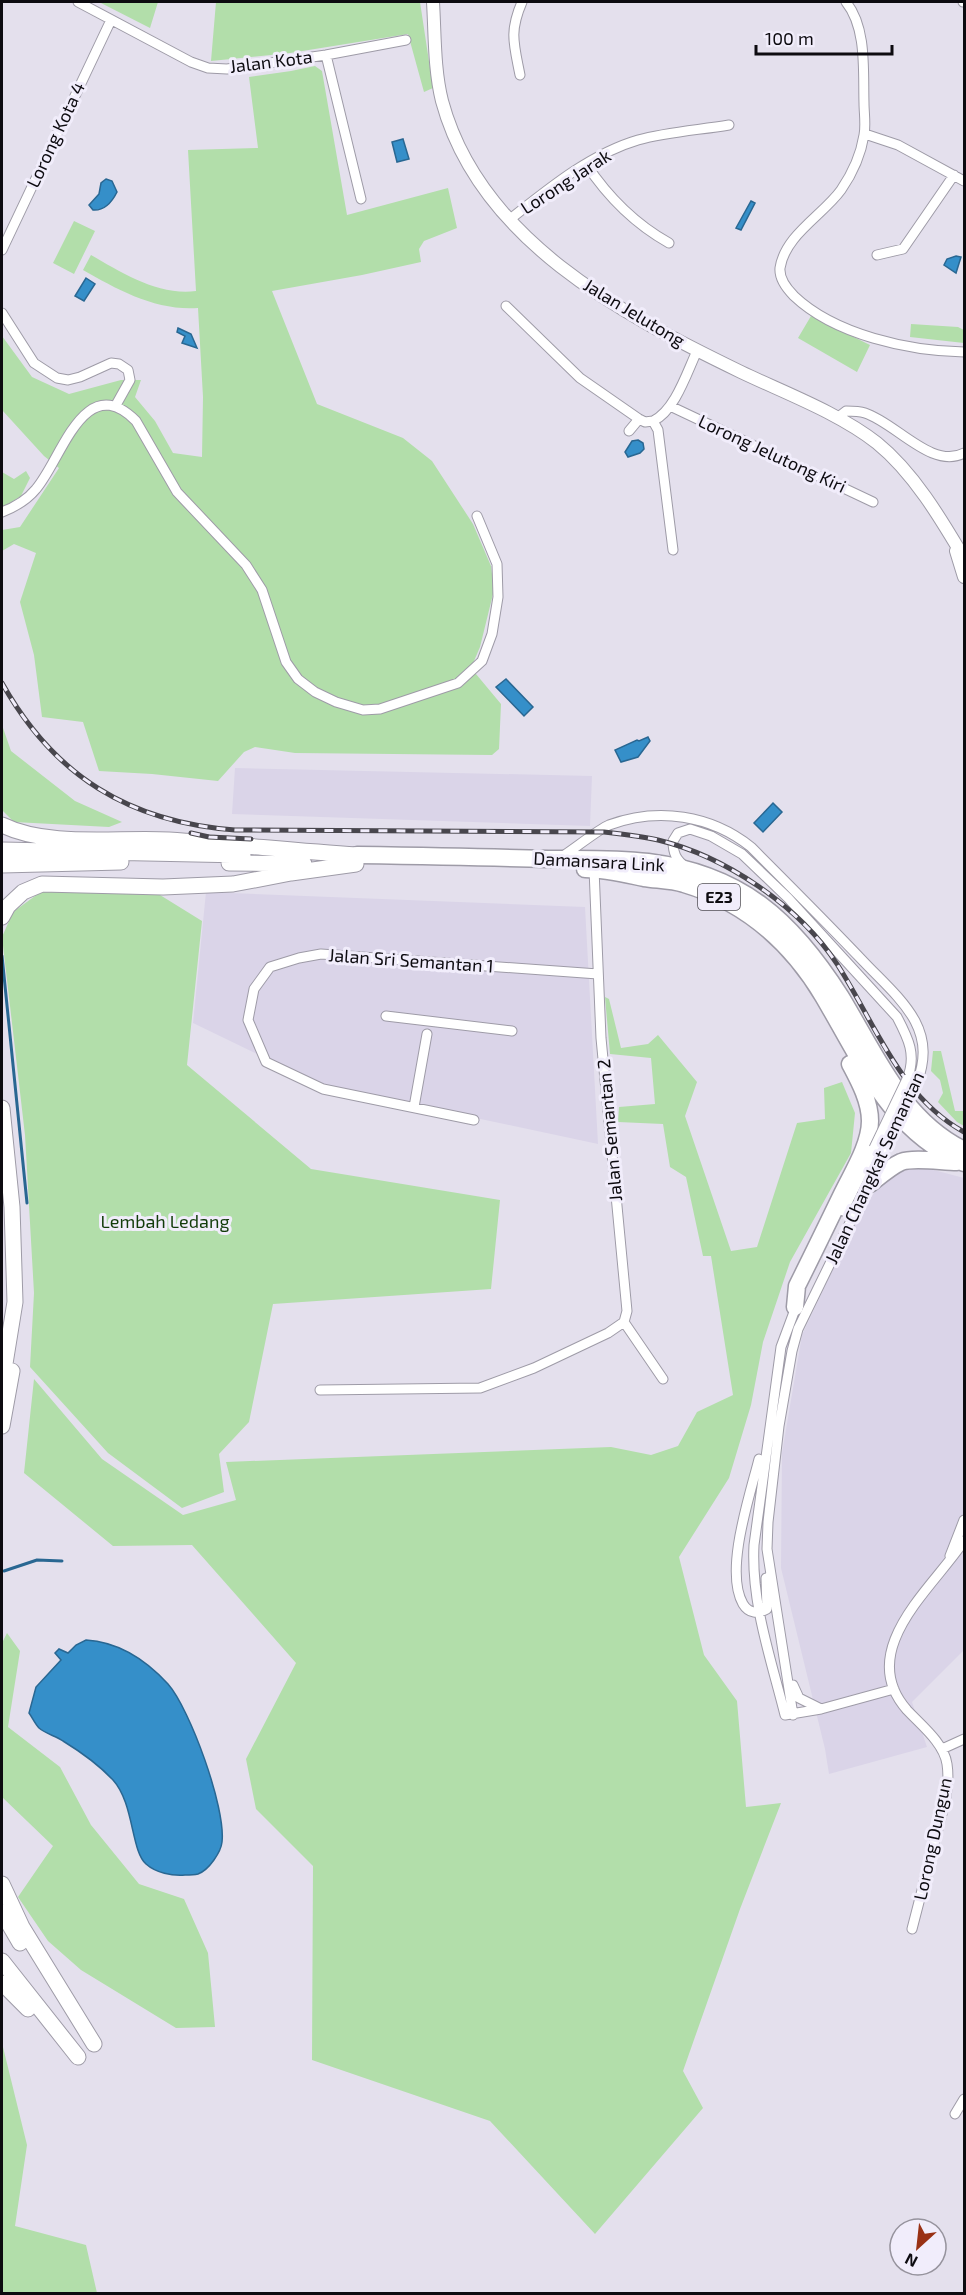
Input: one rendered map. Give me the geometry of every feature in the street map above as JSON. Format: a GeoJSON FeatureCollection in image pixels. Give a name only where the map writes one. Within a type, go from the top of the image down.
{"type":"FeatureCollection","features":[{"type":"Feature","properties":{"kind":"highway","name":"Damansara Link"},"geometry":{"type":"LineString","coordinates":[[357,860],[558,859],[646,862],[705,874],[727,883],[759,902],[792,931],[819,963],[889,1081],[923,1122],[963,1158]]}},
{"type":"Feature","properties":{"kind":"highway","name":"Damansara Link"},"geometry":{"type":"LineString","coordinates":[[357,860],[594,869],[683,883],[720,898],[757,920],[783,942],[822,995],[878,1091],[907,1126],[944,1153],[963,1158]]}},
{"type":"Feature","properties":{"kind":"highway"},"geometry":{"type":"LineString","coordinates":[[795,1307],[797,1286],[855,1166],[868,1135],[870,1120],[859,1080],[845,1056],[822,995]]}},
{"type":"Feature","properties":{"kind":"highway"},"geometry":{"type":"LineString","coordinates":[[870,1184],[902,1162],[915,1160],[936,1162],[963,1158]]}},
{"type":"Feature","properties":{"kind":"main road"},"geometry":{"type":"LineString","coordinates":[[2,825],[14,831],[39,836],[168,840],[357,860]]}},
{"type":"Feature","properties":{"kind":"main road"},"geometry":{"type":"LineString","coordinates":[[7,857],[122,862],[357,860]]}},
{"type":"Feature","properties":{"kind":"main road"},"geometry":{"type":"LineString","coordinates":[[2,917],[8,906],[23,892],[42,884],[163,887],[233,884],[357,860]]}},
{"type":"Feature","properties":{"kind":"main road"},"geometry":{"type":"LineString","coordinates":[[2,1108],[12,1207],[16,1349],[2,1426]]}},
{"type":"Feature","properties":{"kind":"main road"},"geometry":{"type":"LineString","coordinates":[[2,1382],[15,1302]]}},
{"type":"Feature","properties":{"kind":"main road"},"geometry":{"type":"LineString","coordinates":[[2,1884],[21,1935]]}},
{"type":"Feature","properties":{"kind":"main road"},"geometry":{"type":"LineString","coordinates":[[2,1912],[21,1935],[94,2044]]}},
{"type":"Feature","properties":{"kind":"main road"},"geometry":{"type":"LineString","coordinates":[[2,1961],[78,2057],[2,1983]]}},
{"type":"Feature","properties":{"kind":"street","name":"Jalan Kota"},"geometry":{"type":"LineString","coordinates":[[78,2],[191,62],[208,68],[227,69],[327,55],[406,40]]}},
{"type":"Feature","properties":{"kind":"street","name":"Jalan Jelutong"},"geometry":{"type":"LineString","coordinates":[[433,2],[438,78],[442,100],[457,145],[475,175],[509,220],[541,250],[585,284],[645,323],[697,351],[837,418],[878,444],[912,480],[964,558]]}},
{"type":"Feature","properties":{"kind":"street"},"geometry":{"type":"LineString","coordinates":[[520,75],[513,35],[514,19],[522,2]]}},
{"type":"Feature","properties":{"kind":"street"},"geometry":{"type":"LineString","coordinates":[[846,2],[852,9],[860,36],[865,134],[858,156],[842,188],[795,239],[784,256],[780,270],[782,281],[803,305],[855,332],[921,348],[964,352]]}},
{"type":"Feature","properties":{"kind":"street","name":"Lorong Kota 4"},"geometry":{"type":"LineString","coordinates":[[2,250],[111,20]]}},
{"type":"Feature","properties":{"kind":"street"},"geometry":{"type":"LineString","coordinates":[[327,55],[362,199]]}},
{"type":"Feature","properties":{"kind":"street","name":"Lorong Jarak"},"geometry":{"type":"LineString","coordinates":[[509,220],[586,164],[608,152],[638,140],[729,125]]}},
{"type":"Feature","properties":{"kind":"street"},"geometry":{"type":"LineString","coordinates":[[865,134],[898,145],[964,180]]}},
{"type":"Feature","properties":{"kind":"street"},"geometry":{"type":"LineString","coordinates":[[586,164],[622,209],[650,232],[669,243]]}},
{"type":"Feature","properties":{"kind":"street"},"geometry":{"type":"LineString","coordinates":[[877,255],[903,249],[954,176]]}},
{"type":"Feature","properties":{"kind":"street"},"geometry":{"type":"LineString","coordinates":[[506,306],[580,378],[639,419],[653,421],[662,416],[670,406],[697,351]]}},
{"type":"Feature","properties":{"kind":"street"},"geometry":{"type":"LineString","coordinates":[[2,313],[34,363],[57,378],[68,380],[80,377],[111,363],[119,364],[128,370],[130,380],[116,405]]}},
{"type":"Feature","properties":{"kind":"street"},"geometry":{"type":"LineString","coordinates":[[2,512],[22,502],[36,490],[56,460],[74,425],[88,411],[104,404],[116,405],[136,420],[177,492],[246,565],[255,578],[269,610],[286,662],[298,679],[315,692],[363,710],[390,706],[458,683],[482,661],[492,634],[498,586],[497,564],[477,516]]}},
{"type":"Feature","properties":{"kind":"street","name":"Lorong Jelutong Kiri"},"geometry":{"type":"LineString","coordinates":[[670,406],[873,502]]}},
{"type":"Feature","properties":{"kind":"street"},"geometry":{"type":"LineString","coordinates":[[837,418],[846,411],[864,412],[933,454],[949,458],[964,453]]}},
{"type":"Feature","properties":{"kind":"street"},"geometry":{"type":"LineString","coordinates":[[629,431],[639,419]]}},
{"type":"Feature","properties":{"kind":"street"},"geometry":{"type":"LineString","coordinates":[[653,421],[658,430],[673,550]]}},
{"type":"Feature","properties":{"kind":"street","name":"Jalan Jelutong"},"geometry":{"type":"LineString","coordinates":[[951,536],[964,577],[964,585]]}},
{"type":"Feature","properties":{"kind":"street","name":"Jalan Changkat Semantan"},"geometry":{"type":"LineString","coordinates":[[558,859],[607,825],[645,816],[661,814],[702,820],[737,836],[751,847],[896,996],[914,1020],[924,1048],[922,1070],[917,1083],[795,1339],[779,1426],[767,1548],[783,1650],[789,1715]]}},
{"type":"Feature","properties":{"kind":"street","name":"Jalan Changkat Semantan"},"geometry":{"type":"LineString","coordinates":[[705,874],[684,866],[675,857],[673,840],[683,830],[690,829],[711,836],[742,854],[788,898],[897,1017],[909,1038],[912,1060],[907,1079],[795,1307],[781,1347],[770,1419],[753,1567],[759,1613],[789,1715]]}},
{"type":"Feature","properties":{"kind":"street","name":"Jalan Semantan 2"},"geometry":{"type":"LineString","coordinates":[[594,869],[601,1038],[627,1311],[624,1322]]}},
{"type":"Feature","properties":{"kind":"street","name":"Jalan Sri Semantan 1"},"geometry":{"type":"LineString","coordinates":[[474,1120],[323,1089],[267,1062],[248,1020],[254,988],[270,967],[321,954],[598,974]]}},
{"type":"Feature","properties":{"kind":"street"},"geometry":{"type":"LineString","coordinates":[[386,1016],[512,1031]]}},
{"type":"Feature","properties":{"kind":"street"},"geometry":{"type":"LineString","coordinates":[[414,1107],[426,1034]]}},
{"type":"Feature","properties":{"kind":"street"},"geometry":{"type":"LineString","coordinates":[[320,1390],[480,1388],[534,1368],[608,1334],[624,1322],[663,1379]]}},
{"type":"Feature","properties":{"kind":"street"},"geometry":{"type":"LineString","coordinates":[[767,1548],[765,1574],[767,1609],[759,1613],[751,1612],[738,1594],[736,1575],[739,1540],[770,1419]]}},
{"type":"Feature","properties":{"kind":"street"},"geometry":{"type":"LineString","coordinates":[[948,1561],[964,1520]]}},
{"type":"Feature","properties":{"kind":"street"},"geometry":{"type":"LineString","coordinates":[[964,1541],[910,1608],[899,1631],[890,1671],[894,1689],[901,1702],[942,1749],[964,1739]]}},
{"type":"Feature","properties":{"kind":"street","name":"Jalan Changkat Semantan"},"geometry":{"type":"LineString","coordinates":[[783,1650],[788,1658],[794,1692],[799,1698],[821,1709]]}},
{"type":"Feature","properties":{"kind":"street"},"geometry":{"type":"LineString","coordinates":[[789,1715],[821,1709],[894,1689]]}},
{"type":"Feature","properties":{"kind":"street","name":"Lorong Dungun"},"geometry":{"type":"LineString","coordinates":[[912,1929],[947,1790],[947,1761],[942,1749]]}},
{"type":"Feature","properties":{"kind":"street"},"geometry":{"type":"LineString","coordinates":[[955,2114],[964,2099]]}},
{"type":"Feature","properties":{"kind":"shaded area"},"geometry":{"type":"Polygon","coordinates":[[[235,768],[592,776],[590,826],[232,814],[235,768]]]}},
{"type":"Feature","properties":{"kind":"shaded area"},"geometry":{"type":"Polygon","coordinates":[[[206,892],[585,907],[598,1144],[321,1085],[193,1023],[206,892]]]}},
{"type":"Feature","properties":{"kind":"shaded area"},"geometry":{"type":"Polygon","coordinates":[[[902,1167],[926,1168],[964,1178],[964,1650],[912,1702],[927,1747],[829,1774],[781,1568],[782,1453],[802,1335],[853,1227],[877,1188],[902,1167]]]}},
{"type":"Feature","properties":{"kind":"green space"},"geometry":{"type":"Polygon","coordinates":[[[99,2],[158,2],[150,28],[99,2]]]}},
{"type":"Feature","properties":{"kind":"green space"},"geometry":{"type":"Polygon","coordinates":[[[216,2],[420,2],[433,88],[424,92],[408,34],[290,53],[211,61],[216,2]]]}},
{"type":"Feature","properties":{"kind":"green space"},"geometry":{"type":"Polygon","coordinates":[[[315,66],[322,71],[347,215],[448,188],[457,228],[424,241],[419,249],[421,262],[272,291],[317,404],[403,438],[432,461],[473,524],[491,566],[494,590],[480,647],[471,668],[501,704],[499,749],[492,755],[295,753],[255,747],[244,752],[218,781],[99,771],[83,722],[42,717],[34,655],[20,602],[36,553],[14,544],[2,551],[2,530],[20,527],[59,468],[44,456],[2,410],[2,336],[32,377],[69,394],[121,380],[141,380],[135,397],[155,421],[173,453],[202,457],[203,397],[198,308],[152,303],[124,292],[83,270],[91,255],[128,276],[155,287],[182,292],[196,291],[188,150],[258,148],[249,77],[315,66]]]}},
{"type":"Feature","properties":{"kind":"green space"},"geometry":{"type":"Polygon","coordinates":[[[74,221],[95,231],[74,274],[53,263],[74,221]]]}},
{"type":"Feature","properties":{"kind":"green space"},"geometry":{"type":"Polygon","coordinates":[[[811,316],[870,345],[857,372],[798,338],[811,316]]]}},
{"type":"Feature","properties":{"kind":"green space"},"geometry":{"type":"Polygon","coordinates":[[[911,324],[958,327],[964,330],[964,343],[910,337],[911,324]]]}},
{"type":"Feature","properties":{"kind":"green space"},"geometry":{"type":"Polygon","coordinates":[[[26,471],[30,478],[21,496],[2,508],[2,472],[14,479],[26,471]]]}},
{"type":"Feature","properties":{"kind":"green space"},"geometry":{"type":"Polygon","coordinates":[[[2,725],[11,751],[75,801],[122,822],[109,827],[14,822],[2,810],[2,725]]]}},
{"type":"Feature","properties":{"kind":"green space","name":"Lembah Ledang"},"geometry":{"type":"Polygon","coordinates":[[[42,891],[160,895],[202,921],[187,1065],[311,1169],[500,1200],[491,1289],[273,1304],[249,1422],[219,1454],[224,1492],[182,1508],[108,1453],[30,1367],[34,1293],[25,1135],[2,937],[13,912],[42,891]]]}},
{"type":"Feature","properties":{"kind":"green space"},"geometry":{"type":"Polygon","coordinates":[[[605,997],[609,999],[621,1048],[648,1044],[658,1035],[697,1082],[685,1116],[731,1251],[757,1247],[797,1123],[825,1119],[824,1088],[842,1082],[855,1113],[851,1153],[790,1262],[763,1342],[751,1405],[729,1478],[679,1557],[704,1655],[737,1701],[746,1807],[781,1803],[740,1909],[683,2071],[703,2108],[595,2234],[490,2121],[312,2060],[313,1866],[256,1809],[246,1759],[296,1663],[192,1545],[113,1546],[24,1473],[34,1379],[102,1459],[183,1515],[236,1500],[226,1462],[611,1447],[651,1455],[678,1446],[697,1412],[733,1395],[711,1256],[703,1256],[686,1177],[670,1167],[663,1124],[618,1122],[619,1107],[655,1104],[651,1058],[610,1054],[605,997]]]}},
{"type":"Feature","properties":{"kind":"green space"},"geometry":{"type":"Polygon","coordinates":[[[933,1051],[941,1051],[955,1111],[964,1111],[964,1126],[957,1122],[938,1102],[943,1093],[940,1080],[931,1071],[933,1051]]]}},
{"type":"Feature","properties":{"kind":"green space"},"geometry":{"type":"Polygon","coordinates":[[[7,1633],[20,1651],[8,1727],[60,1767],[91,1825],[139,1884],[184,1899],[208,1953],[215,2027],[176,2028],[81,1970],[48,1941],[18,1897],[53,1846],[2,1797],[2,1643],[7,1633]]]}},
{"type":"Feature","properties":{"kind":"green space"},"geometry":{"type":"Polygon","coordinates":[[[2,2043],[27,2145],[15,2226],[86,2245],[97,2293],[2,2293],[2,2043]]]}},
{"type":"Feature","properties":{"kind":"water"},"geometry":{"type":"Polygon","coordinates":[[[403,139],[409,159],[397,162],[392,142],[403,139]]]}},
{"type":"Feature","properties":{"kind":"water"},"geometry":{"type":"Polygon","coordinates":[[[106,179],[112,181],[117,192],[108,205],[93,210],[89,205],[99,194],[101,183],[106,179]]]}},
{"type":"Feature","properties":{"kind":"water"},"geometry":{"type":"Polygon","coordinates":[[[751,201],[755,203],[741,230],[736,228],[751,201]]]}},
{"type":"Feature","properties":{"kind":"water"},"geometry":{"type":"Polygon","coordinates":[[[961,257],[956,273],[944,265],[947,259],[961,257]]]}},
{"type":"Feature","properties":{"kind":"water"},"geometry":{"type":"Polygon","coordinates":[[[86,278],[95,284],[84,301],[75,296],[86,278]]]}},
{"type":"Feature","properties":{"kind":"water"},"geometry":{"type":"Polygon","coordinates":[[[178,328],[191,334],[197,348],[182,343],[185,336],[177,332],[178,328]]]}},
{"type":"Feature","properties":{"kind":"water"},"geometry":{"type":"Polygon","coordinates":[[[638,440],[643,443],[644,449],[628,457],[625,452],[632,441],[638,440]]]}},
{"type":"Feature","properties":{"kind":"water"},"geometry":{"type":"Polygon","coordinates":[[[506,679],[533,707],[524,716],[496,687],[506,679]]]}},
{"type":"Feature","properties":{"kind":"water"},"geometry":{"type":"Polygon","coordinates":[[[648,737],[650,741],[638,757],[621,762],[615,750],[648,737]]]}},
{"type":"Feature","properties":{"kind":"water"},"geometry":{"type":"Polygon","coordinates":[[[773,803],[782,812],[763,832],[754,823],[773,803]]]}},
{"type":"Feature","properties":{"kind":"water"},"geometry":{"type":"Polygon","coordinates":[[[86,1640],[121,1648],[151,1667],[168,1684],[186,1714],[205,1760],[222,1826],[222,1842],[219,1851],[210,1865],[198,1874],[180,1875],[159,1872],[146,1864],[137,1849],[125,1801],[113,1780],[83,1754],[39,1728],[29,1713],[36,1687],[61,1660],[55,1653],[59,1649],[68,1653],[76,1645],[86,1640]]]}},
{"type":"Feature","properties":{"kind":"waterway"},"geometry":{"type":"LineString","coordinates":[[2,956],[27,1203]]}},
{"type":"Feature","properties":{"kind":"waterway"},"geometry":{"type":"LineString","coordinates":[[4,1571],[37,1560],[62,1561]]}},
{"type":"Feature","properties":{"kind":"railway"},"geometry":{"type":"LineString","coordinates":[[2,683],[23,716],[45,744],[71,768],[98,788],[128,804],[161,817],[235,830],[604,832],[658,840],[709,858],[758,886],[802,922],[837,964],[906,1079],[922,1099],[964,1132]]}},
{"type":"Feature","properties":{"kind":"railway"},"geometry":{"type":"LineString","coordinates":[[191,833],[209,837],[251,839]]}}]}
